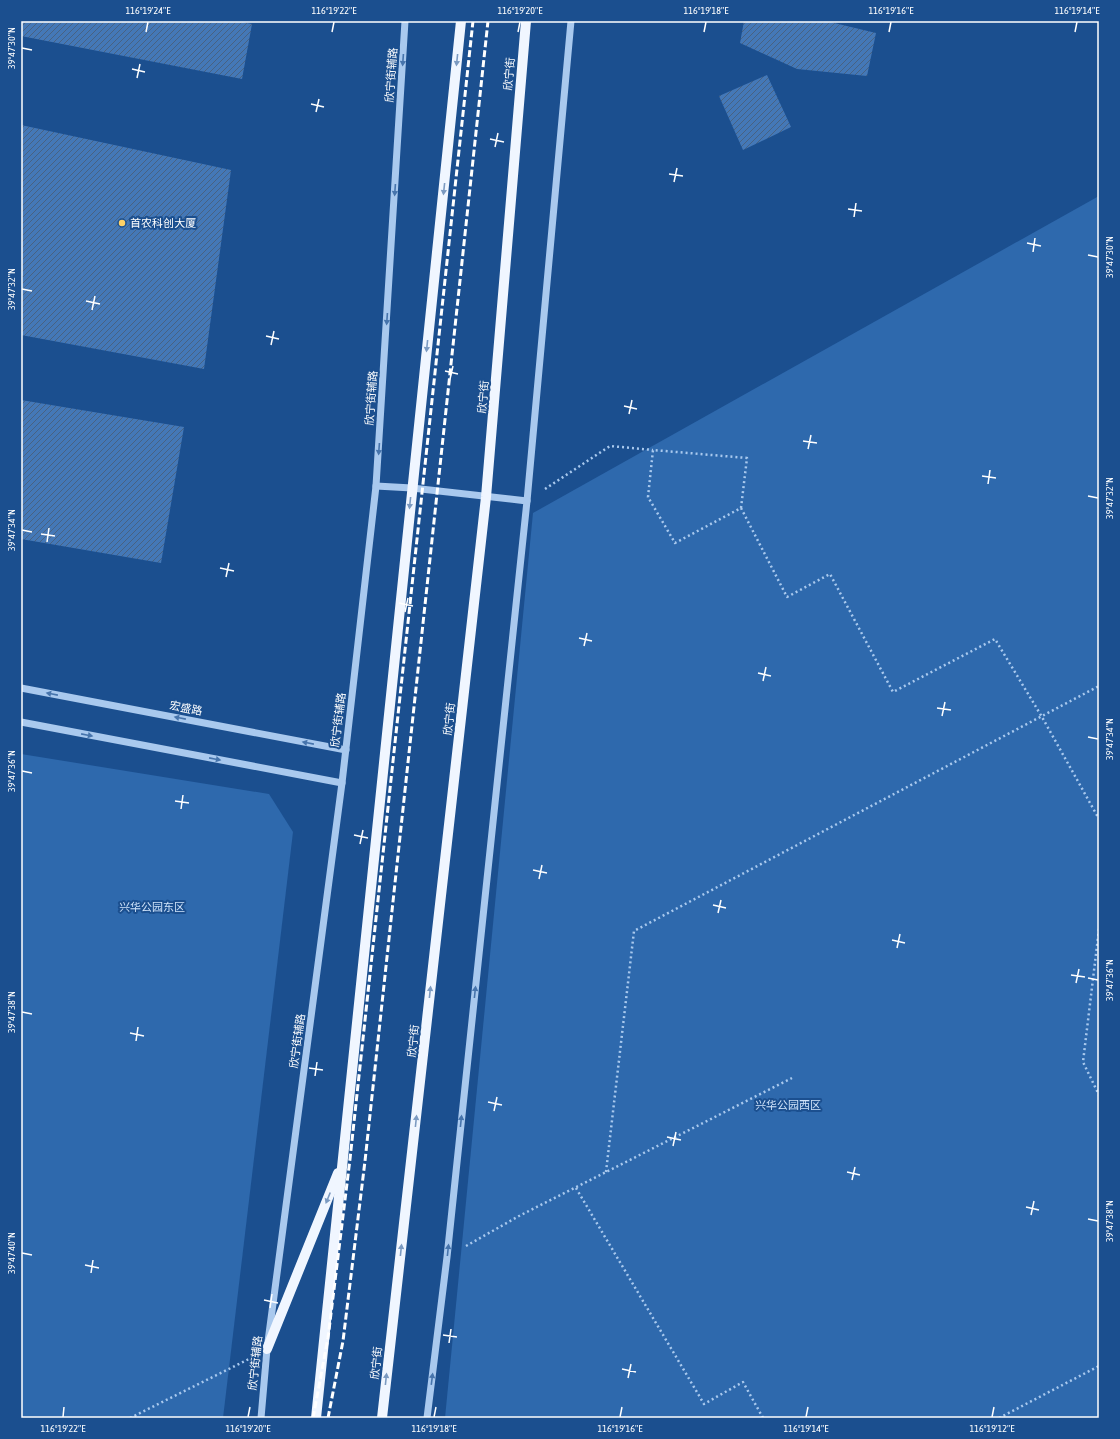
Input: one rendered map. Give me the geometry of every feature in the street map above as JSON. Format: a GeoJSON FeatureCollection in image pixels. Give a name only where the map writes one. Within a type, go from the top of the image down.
{"type":"FeatureCollection","features":[{"type":"Feature","properties":{"kind":"main road"},"geometry":{"type":"LineString","coordinates":[[316,1418],[461,21]]}},
{"type":"Feature","properties":{"kind":"main road","name":"欣宁街"},"geometry":{"type":"LineString","coordinates":[[382,1418],[486,497],[526,21]]}},
{"type":"Feature","properties":{"kind":"main road"},"geometry":{"type":"LineString","coordinates":[[267,1349],[342,1162]]}},
{"type":"Feature","properties":{"kind":"street","name":"欣宁街辅路"},"geometry":{"type":"LineString","coordinates":[[261,1418],[267,1349],[342,783],[376,486],[405,21]]}},
{"type":"Feature","properties":{"kind":"street"},"geometry":{"type":"LineString","coordinates":[[428,1418],[447,1257],[527,501],[572,21]]}},
{"type":"Feature","properties":{"kind":"street"},"geometry":{"type":"LineString","coordinates":[[376,486],[412,488],[527,501]]}},
{"type":"Feature","properties":{"kind":"street","name":"宏盛路"},"geometry":{"type":"LineString","coordinates":[[21,688],[346,750]]}},
{"type":"Feature","properties":{"kind":"street"},"geometry":{"type":"LineString","coordinates":[[21,722],[342,783]]}},
{"type":"Feature","properties":{"kind":"path"},"geometry":{"type":"LineString","coordinates":[[527,501],[610,446],[747,458],[741,508],[787,597],[830,574],[893,692],[995,639],[1042,716],[1099,819]]}},
{"type":"Feature","properties":{"kind":"path"},"geometry":{"type":"LineString","coordinates":[[653,450],[648,497],[675,543],[741,508]]}},
{"type":"Feature","properties":{"kind":"path"},"geometry":{"type":"LineString","coordinates":[[606,1172],[634,931],[1099,686]]}},
{"type":"Feature","properties":{"kind":"path"},"geometry":{"type":"LineString","coordinates":[[1099,929],[1083,1062],[1099,1095]]}},
{"type":"Feature","properties":{"kind":"path"},"geometry":{"type":"LineString","coordinates":[[447,1257],[519,1216],[792,1078]]}},
{"type":"Feature","properties":{"kind":"path"},"geometry":{"type":"LineString","coordinates":[[576,1188],[704,1404],[744,1382],[764,1418]]}},
{"type":"Feature","properties":{"kind":"path"},"geometry":{"type":"LineString","coordinates":[[130,1418],[267,1349]]}},
{"type":"Feature","properties":{"kind":"path"},"geometry":{"type":"LineString","coordinates":[[999,1418],[1099,1366]]}},
{"type":"Feature","properties":{"kind":"green space","name":"兴华公园西区"},"geometry":{"type":"Polygon","coordinates":[[[1099,196],[1099,1418],[445,1418],[533,513],[1099,196]]]}},
{"type":"Feature","properties":{"kind":"green space","name":"兴华公园东区"},"geometry":{"type":"Polygon","coordinates":[[[21,754],[269,794],[293,832],[223,1418],[21,1418],[21,754]]]}},
{"type":"Feature","properties":{"kind":"building"},"geometry":{"type":"Polygon","coordinates":[[[21,21],[237,21],[252,24],[242,79],[21,36],[21,21]]]}},
{"type":"Feature","properties":{"kind":"building"},"geometry":{"type":"Polygon","coordinates":[[[744,21],[826,21],[876,33],[867,76],[797,69],[740,43],[744,21]]]}},
{"type":"Feature","properties":{"kind":"building"},"geometry":{"type":"Polygon","coordinates":[[[767,75],[791,127],[743,150],[719,96],[767,75]]]}},
{"type":"Feature","properties":{"kind":"building","name":"首农科创大厦"},"geometry":{"type":"Polygon","coordinates":[[[21,125],[231,170],[204,369],[21,335],[21,292],[23,276],[21,275],[21,125]]]}},
{"type":"Feature","properties":{"kind":"building"},"geometry":{"type":"Polygon","coordinates":[[[21,400],[184,427],[161,563],[21,539],[21,400]]]}},
{"type":"Feature","properties":{"kind":"railway"},"geometry":{"type":"LineString","coordinates":[[313,1418],[328,1338],[350,1159],[473,21]]}},
{"type":"Feature","properties":{"kind":"railway"},"geometry":{"type":"LineString","coordinates":[[328,1418],[343,1341],[365,1161],[488,21]]}},
{"type":"Feature","properties":{"kind":"place","name":"首农科创大厦"},"geometry":{"type":"Point","coordinates":[122,223]}}]}
